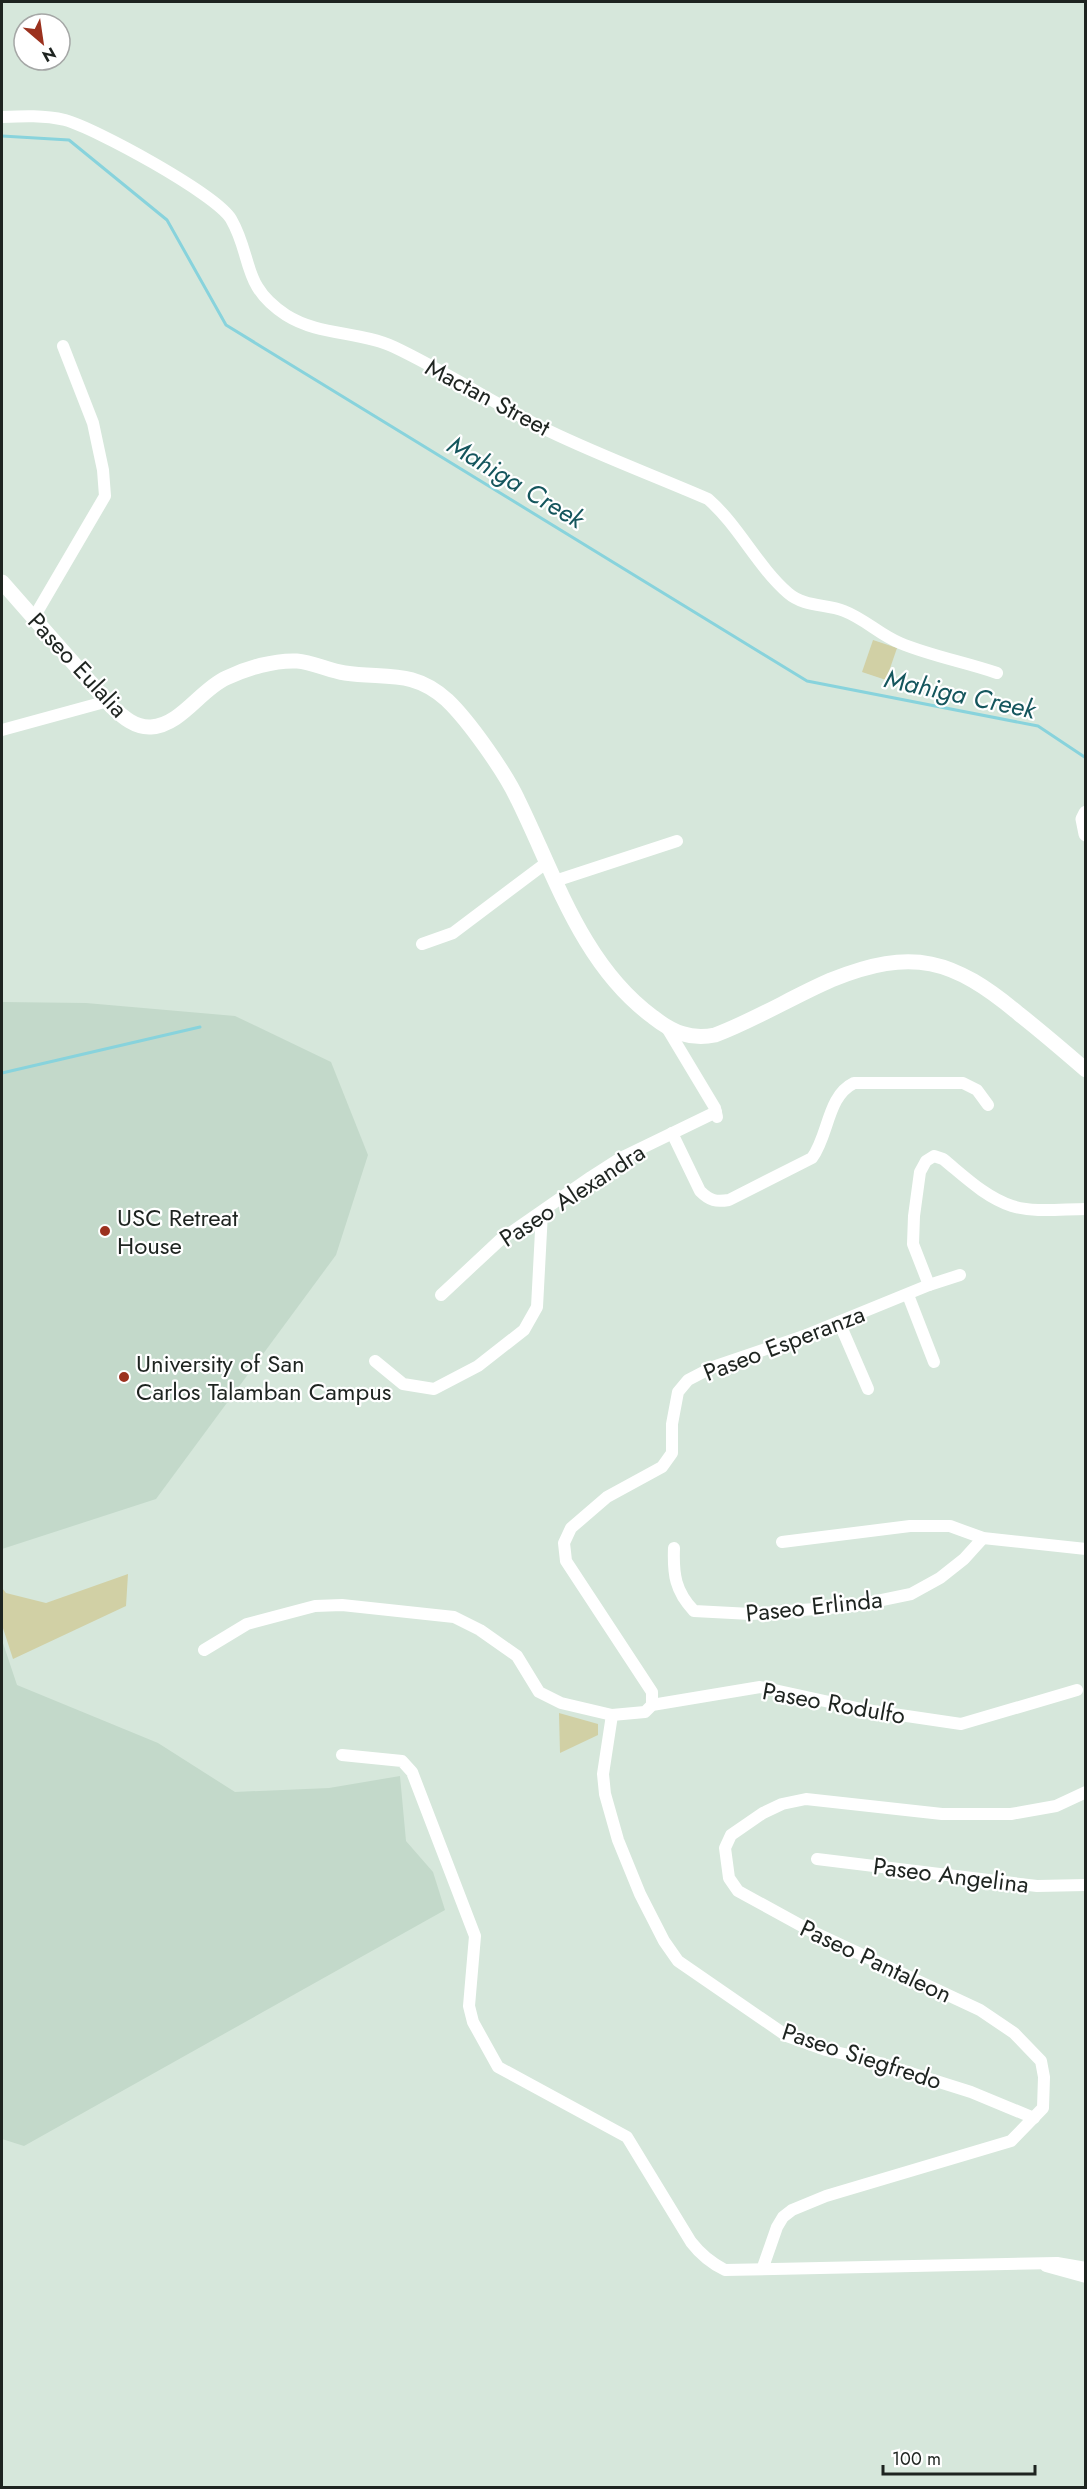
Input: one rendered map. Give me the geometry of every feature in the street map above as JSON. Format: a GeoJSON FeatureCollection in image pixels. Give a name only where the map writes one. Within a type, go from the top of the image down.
{"type":"FeatureCollection","features":[{"type":"Feature","properties":{"kind":"street","name":"Mactan Street"},"geometry":{"type":"LineString","coordinates":[[2,117],[45,117],[74,124],[115,142],[203,193],[231,218],[255,285],[268,301],[285,314],[303,324],[327,332],[352,335],[392,346],[549,431],[708,499],[728,518],[778,583],[790,595],[806,603],[842,610],[858,617],[898,642],[997,673]]}},
{"type":"Feature","properties":{"kind":"street"},"geometry":{"type":"LineString","coordinates":[[33,619],[105,496],[103,470],[93,423],[63,346]]}},
{"type":"Feature","properties":{"kind":"street","name":"Paseo Eulalia"},"geometry":{"type":"LineString","coordinates":[[2,582],[123,717],[137,725],[158,725],[173,719],[225,678],[263,665],[296,661],[344,673],[397,675],[413,679],[432,688],[459,712],[509,783],[555,881],[600,964],[612,981],[636,1004],[668,1028],[692,1037],[715,1035],[857,970],[899,962],[920,962],[941,965],[962,972],[988,988],[1086,1070]]}},
{"type":"Feature","properties":{"kind":"street"},"geometry":{"type":"LineString","coordinates":[[2,730],[108,701]]}},
{"type":"Feature","properties":{"kind":"street"},"geometry":{"type":"LineString","coordinates":[[1086,813],[1083,826],[1086,834]]}},
{"type":"Feature","properties":{"kind":"street"},"geometry":{"type":"LineString","coordinates":[[555,881],[677,841]]}},
{"type":"Feature","properties":{"kind":"street"},"geometry":{"type":"LineString","coordinates":[[422,944],[453,933],[546,863]]}},
{"type":"Feature","properties":{"kind":"street","name":"Paseo Alexandra"},"geometry":{"type":"LineString","coordinates":[[441,1296],[500,1240],[619,1159],[716,1115],[668,1028]]}},
{"type":"Feature","properties":{"kind":"street"},"geometry":{"type":"LineString","coordinates":[[672,1133],[700,1191],[708,1199],[717,1202],[729,1200],[812,1158],[819,1148],[833,1107],[843,1088],[854,1083],[963,1083],[977,1090],[988,1105]]}},
{"type":"Feature","properties":{"kind":"street"},"geometry":{"type":"LineString","coordinates":[[929,1285],[914,1244],[914,1216],[920,1172],[926,1161],[934,1156],[943,1159],[993,1197],[1013,1206],[1029,1209],[1086,1209]]}},
{"type":"Feature","properties":{"kind":"street"},"geometry":{"type":"LineString","coordinates":[[375,1361],[404,1384],[434,1389],[478,1366],[524,1329],[537,1307],[542,1212]]}},
{"type":"Feature","properties":{"kind":"street","name":"Paseo Esperanza"},"geometry":{"type":"LineString","coordinates":[[652,1704],[652,1692],[566,1561],[564,1543],[571,1528],[607,1497],[662,1467],[672,1453],[672,1424],[678,1392],[688,1380],[713,1367],[839,1322],[929,1285],[960,1275]]}},
{"type":"Feature","properties":{"kind":"street"},"geometry":{"type":"LineString","coordinates":[[908,1295],[934,1362]]}},
{"type":"Feature","properties":{"kind":"street"},"geometry":{"type":"LineString","coordinates":[[839,1322],[868,1389]]}},
{"type":"Feature","properties":{"kind":"street"},"geometry":{"type":"LineString","coordinates":[[782,1542],[910,1526],[950,1526],[983,1538],[1086,1549]]}},
{"type":"Feature","properties":{"kind":"street","name":"Paseo Erlinda"},"geometry":{"type":"LineString","coordinates":[[674,1548],[675,1581],[682,1596],[694,1611],[751,1614],[853,1606],[911,1594],[940,1578],[983,1538]]}},
{"type":"Feature","properties":{"kind":"street","name":"Paseo Rodulfo"},"geometry":{"type":"LineString","coordinates":[[204,1650],[247,1624],[315,1606],[342,1605],[454,1617],[480,1630],[517,1656],[539,1692],[561,1703],[612,1715],[645,1712],[652,1704],[760,1687],[866,1710],[961,1724],[1077,1690]]}},
{"type":"Feature","properties":{"kind":"street","name":"Paseo Siegfredo"},"geometry":{"type":"LineString","coordinates":[[612,1715],[603,1774],[605,1794],[618,1840],[640,1894],[664,1941],[678,1961],[787,2037],[960,2089],[1034,2118]]}},
{"type":"Feature","properties":{"kind":"street"},"geometry":{"type":"LineString","coordinates":[[342,1755],[402,1761],[412,1772],[475,1936],[469,2007],[473,2022],[498,2067],[627,2137],[701,2255],[725,2270],[763,2267],[1041,2264],[1086,2277]]}},
{"type":"Feature","properties":{"kind":"street","name":"Paseo Pantaleon"},"geometry":{"type":"LineString","coordinates":[[763,2267],[777,2227],[783,2217],[792,2211],[826,2196],[1011,2141],[1042,2108],[1044,2077],[1041,2061],[1014,2033],[980,2010],[811,1931],[738,1892],[729,1878],[725,1848],[731,1835],[763,1813],[782,1804],[806,1799],[942,1814],[1011,1814],[1056,1806],[1086,1792]]}},
{"type":"Feature","properties":{"kind":"street","name":"Paseo Angelina"},"geometry":{"type":"LineString","coordinates":[[817,1859],[1037,1886],[1086,1885]]}},
{"type":"Feature","properties":{"kind":"street"},"geometry":{"type":"LineString","coordinates":[[1057,2267],[1086,2268]]}},
{"type":"Feature","properties":{"kind":"shaded area","name":"University of San Carlos Talamban Campus"},"geometry":{"type":"Polygon","coordinates":[[[2,1002],[86,1003],[235,1016],[331,1062],[368,1155],[336,1255],[156,1499],[2,1549],[2,1002]]]}},
{"type":"Feature","properties":{"kind":"shaded area"},"geometry":{"type":"Polygon","coordinates":[[[2,1640],[17,1685],[158,1743],[235,1792],[329,1788],[400,1776],[406,1841],[433,1872],[445,1910],[24,2146],[2,2139],[2,1640]]]}},
{"type":"Feature","properties":{"kind":"green space"},"geometry":{"type":"Polygon","coordinates":[[[873,640],[897,648],[886,680],[862,672],[873,640]]]}},
{"type":"Feature","properties":{"kind":"green space"},"geometry":{"type":"Polygon","coordinates":[[[128,1574],[126,1606],[13,1659],[2,1625],[2,1588],[6,1593],[46,1603],[128,1574]]]}},
{"type":"Feature","properties":{"kind":"green space"},"geometry":{"type":"Polygon","coordinates":[[[559,1713],[598,1724],[598,1735],[560,1753],[559,1713]]]}},
{"type":"Feature","properties":{"kind":"waterway","name":"Mahiga Creek"},"geometry":{"type":"LineString","coordinates":[[2,136],[69,140],[167,220],[226,325],[807,681],[1038,726],[1086,758]]}},
{"type":"Feature","properties":{"kind":"waterway"},"geometry":{"type":"LineString","coordinates":[[2,1073],[200,1027]]}},
{"type":"Feature","properties":{"kind":"place","name":"USC Retreat House"},"geometry":{"type":"Point","coordinates":[105,1231]}},
{"type":"Feature","properties":{"kind":"place","name":"University of San Carlos Talamban Campus"},"geometry":{"type":"Point","coordinates":[124,1377]}}]}
